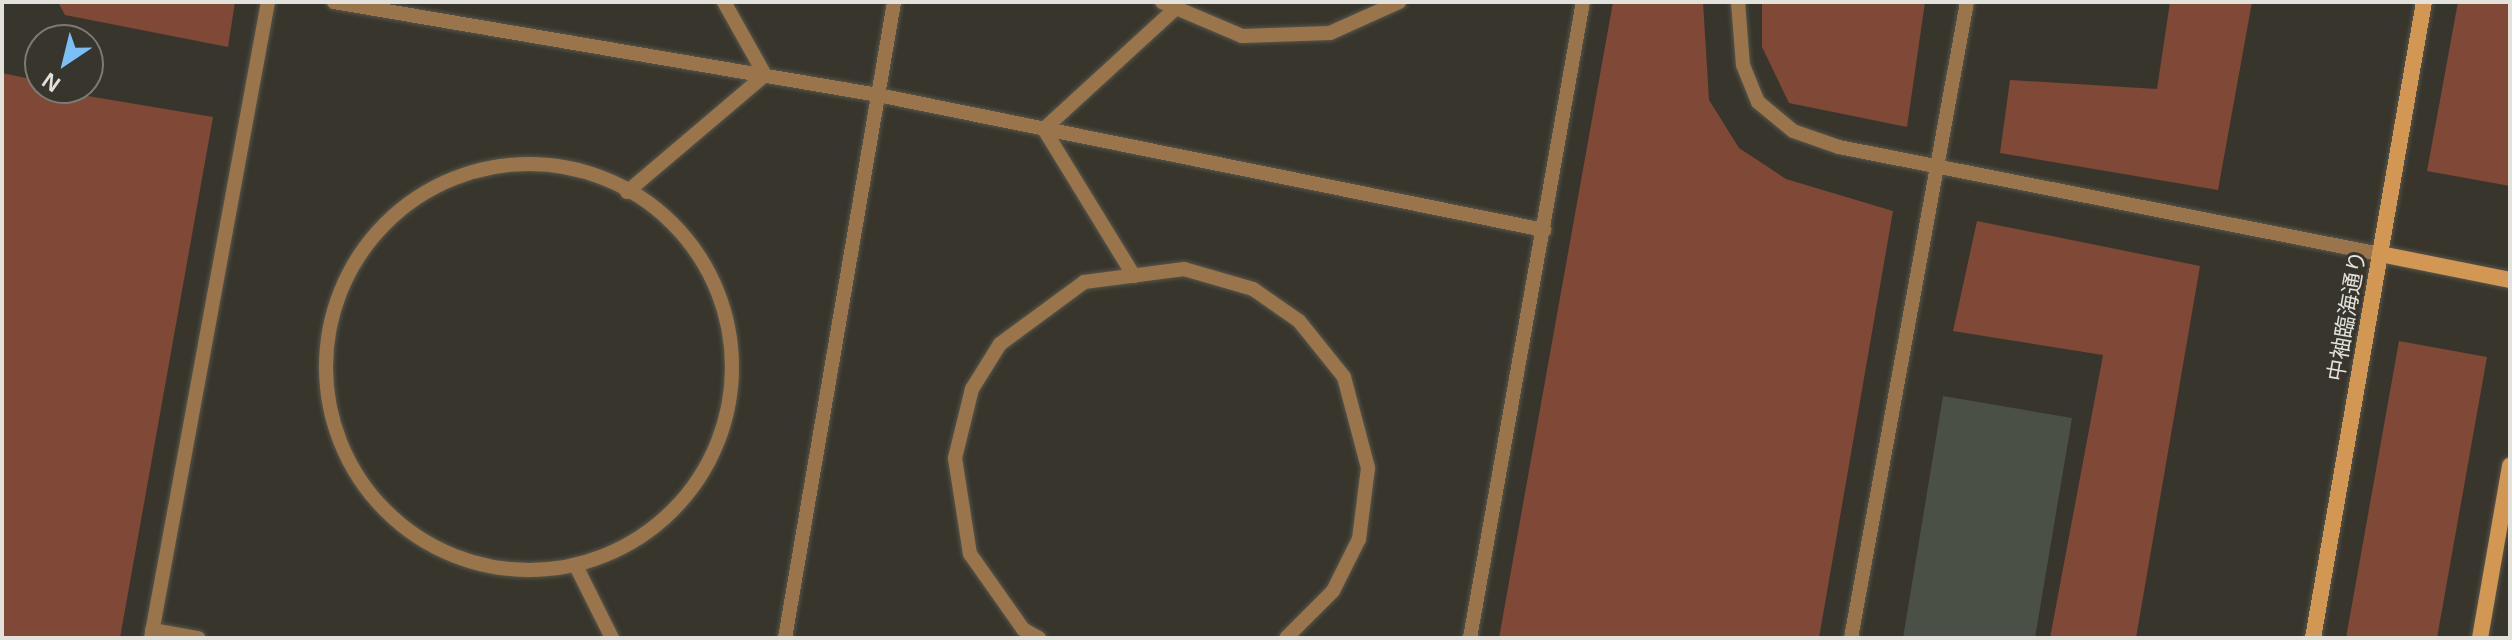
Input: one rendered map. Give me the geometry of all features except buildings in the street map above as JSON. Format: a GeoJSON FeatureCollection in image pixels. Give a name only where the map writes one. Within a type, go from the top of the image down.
{"type":"FeatureCollection","features":[{"type":"Feature","properties":{"kind":"street","name":"中袖臨海通り"},"geometry":{"type":"LineString","coordinates":[[2313,638],[2424,2]]}},
{"type":"Feature","properties":{"kind":"street"},"geometry":{"type":"LineString","coordinates":[[2380,254],[2510,280]]}},
{"type":"Feature","properties":{"kind":"street"},"geometry":{"type":"LineString","coordinates":[[2480,638],[2510,466]]}},
{"type":"Feature","properties":{"kind":"lane"},"geometry":{"type":"LineString","coordinates":[[198,638],[151,634],[268,2]]}},
{"type":"Feature","properties":{"kind":"lane"},"geometry":{"type":"LineString","coordinates":[[334,2],[878,95],[1544,230]]}},
{"type":"Feature","properties":{"kind":"lane"},"geometry":{"type":"LineString","coordinates":[[724,2],[765,75]]}},
{"type":"Feature","properties":{"kind":"lane"},"geometry":{"type":"LineString","coordinates":[[785,638],[894,2]]}},
{"type":"Feature","properties":{"kind":"lane"},"geometry":{"type":"LineString","coordinates":[[1044,129],[1167,6],[1242,36],[1316,34],[1399,2]]}},
{"type":"Feature","properties":{"kind":"lane"},"geometry":{"type":"LineString","coordinates":[[1470,638],[1583,2]]}},
{"type":"Feature","properties":{"kind":"lane"},"geometry":{"type":"LineString","coordinates":[[1738,2],[1743,65],[1758,102],[1793,131],[1939,166],[2380,254]]}},
{"type":"Feature","properties":{"kind":"lane"},"geometry":{"type":"LineString","coordinates":[[1851,638],[1967,2]]}},
{"type":"Feature","properties":{"kind":"lane"},"geometry":{"type":"LineString","coordinates":[[627,192],[765,75]]}},
{"type":"Feature","properties":{"kind":"lane"},"geometry":{"type":"LineString","coordinates":[[1044,129],[1134,276]]}},
{"type":"Feature","properties":{"kind":"lane"},"geometry":{"type":"LineString","coordinates":[[504,162],[601,174],[685,232],[721,294],[731,329],[732,400],[722,438],[686,499],[642,539],[576,566],[517,571],[442,552],[383,511],[351,465],[329,412],[323,371],[344,275],[386,218],[417,193],[504,162]]}},
{"type":"Feature","properties":{"kind":"lane"},"geometry":{"type":"LineString","coordinates":[[1039,638],[1023,629],[970,554],[955,458],[972,389],[1000,344],[1084,282],[1184,269],[1253,289],[1299,321],[1344,377],[1368,468],[1359,539],[1333,591],[1286,638]]}},
{"type":"Feature","properties":{"kind":"lane"},"geometry":{"type":"LineString","coordinates":[[576,566],[612,638]]}},
{"type":"Feature","properties":{"kind":"shaded area"},"geometry":{"type":"Polygon","coordinates":[[[58,2],[235,2],[228,47],[65,15],[58,2]]]}},
{"type":"Feature","properties":{"kind":"shaded area"},"geometry":{"type":"Polygon","coordinates":[[[1613,2],[1703,2],[1709,100],[1739,148],[1786,179],[1893,211],[1819,638],[1499,638],[1613,2]]]}},
{"type":"Feature","properties":{"kind":"shaded area"},"geometry":{"type":"Polygon","coordinates":[[[1762,2],[1925,2],[1907,127],[1789,103],[1762,47],[1762,2]]]}},
{"type":"Feature","properties":{"kind":"shaded area"},"geometry":{"type":"Polygon","coordinates":[[[2170,2],[2252,2],[2218,190],[2000,153],[2010,80],[2157,89],[2170,2]]]}},
{"type":"Feature","properties":{"kind":"shaded area"},"geometry":{"type":"Polygon","coordinates":[[[2458,2],[2510,2],[2510,186],[2427,171],[2458,2]]]}},
{"type":"Feature","properties":{"kind":"shaded area"},"geometry":{"type":"Polygon","coordinates":[[[2,73],[24,78],[24,104],[104,104],[104,99],[213,117],[120,638],[2,638],[2,73]]]}},
{"type":"Feature","properties":{"kind":"shaded area"},"geometry":{"type":"Polygon","coordinates":[[[1977,221],[2200,266],[2136,638],[2050,638],[2103,355],[1953,331],[1977,221]]]}},
{"type":"Feature","properties":{"kind":"shaded area"},"geometry":{"type":"Polygon","coordinates":[[[2399,341],[2487,357],[2437,638],[2346,638],[2399,341]]]}}]}
